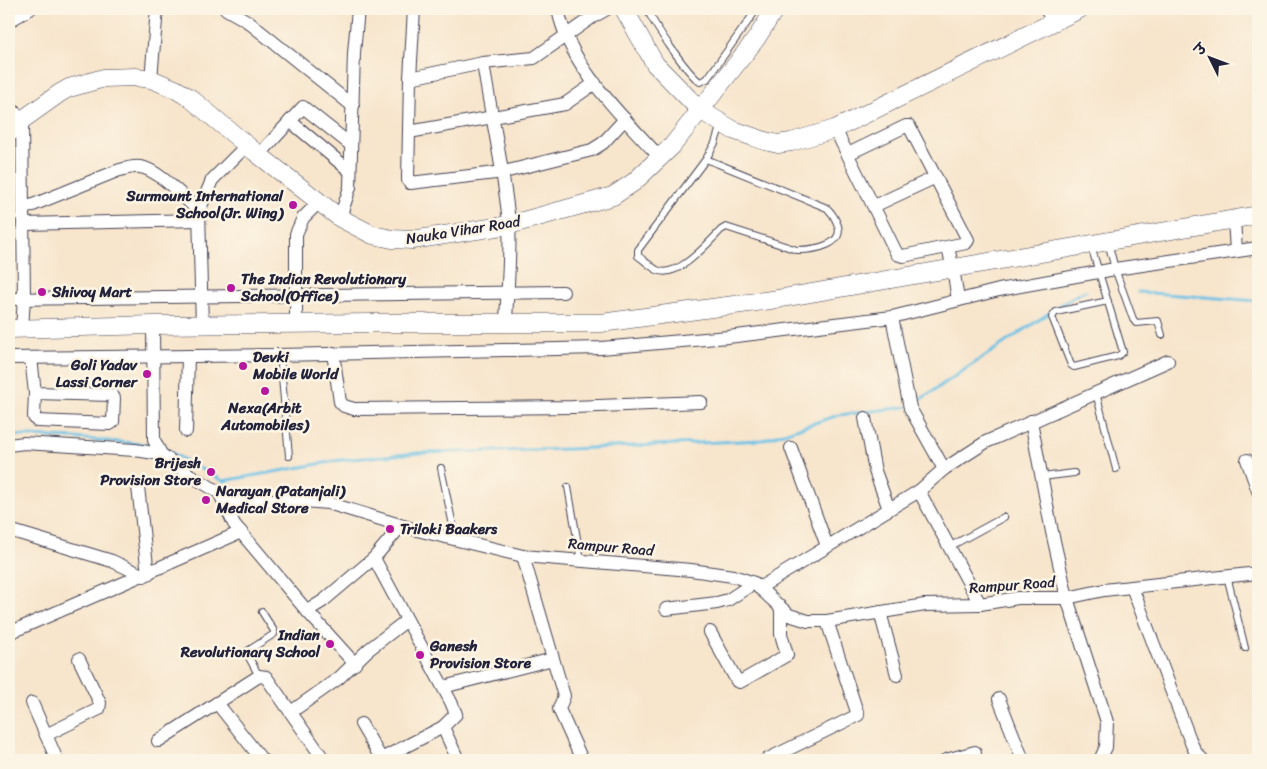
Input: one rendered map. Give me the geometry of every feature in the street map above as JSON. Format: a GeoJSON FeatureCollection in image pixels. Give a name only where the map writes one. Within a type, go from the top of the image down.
{"type":"FeatureCollection","features":[{"type":"Feature","properties":{"kind":"street"},"geometry":{"type":"LineString","coordinates":[[9,21],[30,9]]}},
{"type":"Feature","properties":{"kind":"street"},"geometry":{"type":"LineString","coordinates":[[151,79],[157,9]]}},
{"type":"Feature","properties":{"kind":"street"},"geometry":{"type":"LineString","coordinates":[[226,9],[247,21],[353,106]]}},
{"type":"Feature","properties":{"kind":"street"},"geometry":{"type":"LineString","coordinates":[[340,218],[350,187],[358,9]]}},
{"type":"Feature","properties":{"kind":"street"},"geometry":{"type":"LineString","coordinates":[[414,9],[410,78],[408,182],[504,172],[592,150],[603,143],[625,119]]}},
{"type":"Feature","properties":{"kind":"street"},"geometry":{"type":"LineString","coordinates":[[558,9],[574,53],[603,94],[653,150]]}},
{"type":"Feature","properties":{"kind":"street"},"geometry":{"type":"LineString","coordinates":[[410,78],[483,63],[534,58],[567,34],[608,9]]}},
{"type":"Feature","properties":{"kind":"street"},"geometry":{"type":"LineString","coordinates":[[624,9],[655,64],[700,110],[733,130],[778,144],[791,142],[835,128],[1048,14],[1080,9]]}},
{"type":"Feature","properties":{"kind":"street","name":"Nauka Vihar Road"},"geometry":{"type":"LineString","coordinates":[[9,133],[22,120],[60,93],[89,81],[104,78],[135,77],[151,79],[175,89],[190,98],[340,218],[373,236],[412,240],[509,225],[613,196],[634,182],[672,146],[756,39],[774,9]]}},
{"type":"Feature","properties":{"kind":"street"},"geometry":{"type":"LineString","coordinates":[[483,63],[492,118],[504,172],[509,225],[506,323]]}},
{"type":"Feature","properties":{"kind":"street"},"geometry":{"type":"LineString","coordinates":[[409,132],[566,104],[595,83]]}},
{"type":"Feature","properties":{"kind":"street"},"geometry":{"type":"LineString","coordinates":[[9,106],[22,120],[24,298],[15,329],[153,325],[601,323],[771,300],[1258,215]]}},
{"type":"Feature","properties":{"kind":"street"},"geometry":{"type":"LineString","coordinates":[[202,326],[199,216],[212,180],[290,121],[304,107],[351,145]]}},
{"type":"Feature","properties":{"kind":"street"},"geometry":{"type":"LineString","coordinates":[[290,121],[350,171]]}},
{"type":"Feature","properties":{"kind":"street"},"geometry":{"type":"LineString","coordinates":[[835,128],[848,154],[898,254],[900,256],[964,245],[968,240],[909,126],[848,154]]}},
{"type":"Feature","properties":{"kind":"street"},"geometry":{"type":"LineString","coordinates":[[23,209],[117,171],[132,167],[142,167],[160,177],[199,216]]}},
{"type":"Feature","properties":{"kind":"street"},"geometry":{"type":"LineString","coordinates":[[874,206],[936,177]]}},
{"type":"Feature","properties":{"kind":"street"},"geometry":{"type":"LineString","coordinates":[[296,324],[296,234],[303,218],[319,202]]}},
{"type":"Feature","properties":{"kind":"street"},"geometry":{"type":"LineString","coordinates":[[23,224],[199,216]]}},
{"type":"Feature","properties":{"kind":"street"},"geometry":{"type":"LineString","coordinates":[[1234,219],[1236,251]]}},
{"type":"Feature","properties":{"kind":"street"},"geometry":{"type":"LineString","coordinates":[[948,248],[958,300]]}},
{"type":"Feature","properties":{"kind":"street"},"geometry":{"type":"LineString","coordinates":[[9,358],[280,355],[601,348],[728,337],[892,317],[998,290],[1115,269],[1258,248]]}},
{"type":"Feature","properties":{"kind":"street"},"geometry":{"type":"LineString","coordinates":[[9,298],[563,292]]}},
{"type":"Feature","properties":{"kind":"street"},"geometry":{"type":"LineString","coordinates":[[892,317],[909,403],[944,469]]}},
{"type":"Feature","properties":{"kind":"street"},"geometry":{"type":"LineString","coordinates":[[9,445],[24,443],[135,450],[157,449],[153,325]]}},
{"type":"Feature","properties":{"kind":"street"},"geometry":{"type":"LineString","coordinates":[[333,353],[340,402],[344,406],[354,409],[573,407],[701,402]]}},
{"type":"Feature","properties":{"kind":"street"},"geometry":{"type":"LineString","coordinates":[[186,431],[188,356]]}},
{"type":"Feature","properties":{"kind":"street"},"geometry":{"type":"LineString","coordinates":[[31,358],[35,393],[34,417],[39,422],[110,424],[113,422],[114,398],[112,395],[35,393]]}},
{"type":"Feature","properties":{"kind":"street"},"geometry":{"type":"LineString","coordinates":[[666,608],[728,600],[828,546],[919,491],[944,469],[986,442],[1168,361]]}},
{"type":"Feature","properties":{"kind":"street"},"geometry":{"type":"LineString","coordinates":[[865,418],[875,471],[889,509]]}},
{"type":"Feature","properties":{"kind":"street"},"geometry":{"type":"LineString","coordinates":[[1031,421],[1067,598],[1107,722],[1106,747],[1100,760]]}},
{"type":"Feature","properties":{"kind":"street"},"geometry":{"type":"LineString","coordinates":[[791,448],[828,546]]}},
{"type":"Feature","properties":{"kind":"street","name":"Rampur Road"},"geometry":{"type":"LineString","coordinates":[[157,449],[220,494],[232,500],[292,500],[328,504],[401,526],[523,556],[733,576],[756,585],[789,615],[808,622],[827,621],[925,605],[980,604],[1018,598],[1067,598],[1104,590],[1258,573]]}},
{"type":"Feature","properties":{"kind":"street"},"geometry":{"type":"LineString","coordinates":[[1247,460],[1258,491]]}},
{"type":"Feature","properties":{"kind":"street"},"geometry":{"type":"LineString","coordinates":[[138,487],[146,575]]}},
{"type":"Feature","properties":{"kind":"street"},"geometry":{"type":"LineString","coordinates":[[919,491],[980,604]]}},
{"type":"Feature","properties":{"kind":"street"},"geometry":{"type":"LineString","coordinates":[[220,494],[234,524],[307,611],[355,664]]}},
{"type":"Feature","properties":{"kind":"street"},"geometry":{"type":"LineString","coordinates":[[307,611],[323,601],[374,558],[401,526]]}},
{"type":"Feature","properties":{"kind":"street"},"geometry":{"type":"LineString","coordinates":[[9,530],[112,561],[146,575]]}},
{"type":"Feature","properties":{"kind":"street"},"geometry":{"type":"LineString","coordinates":[[9,633],[146,575],[241,532]]}},
{"type":"Feature","properties":{"kind":"street"},"geometry":{"type":"LineString","coordinates":[[523,556],[564,696],[559,709],[582,760]]}},
{"type":"Feature","properties":{"kind":"street"},"geometry":{"type":"LineString","coordinates":[[361,724],[382,759],[442,727],[450,722],[456,714],[374,558]]}},
{"type":"Feature","properties":{"kind":"street"},"geometry":{"type":"LineString","coordinates":[[1132,587],[1192,745],[1196,753],[1203,760]]}},
{"type":"Feature","properties":{"kind":"street"},"geometry":{"type":"LineString","coordinates":[[710,632],[737,681],[740,682],[788,655],[781,634],[781,608]]}},
{"type":"Feature","properties":{"kind":"street"},"geometry":{"type":"LineString","coordinates":[[880,612],[897,675]]}},
{"type":"Feature","properties":{"kind":"street"},"geometry":{"type":"LineString","coordinates":[[291,712],[339,678],[374,644],[407,620]]}},
{"type":"Feature","properties":{"kind":"street"},"geometry":{"type":"LineString","coordinates":[[766,760],[858,715],[827,621]]}},
{"type":"Feature","properties":{"kind":"street"},"geometry":{"type":"LineString","coordinates":[[46,735],[99,709],[100,703],[79,659]]}},
{"type":"Feature","properties":{"kind":"street"},"geometry":{"type":"LineString","coordinates":[[443,687],[553,659]]}},
{"type":"Feature","properties":{"kind":"street"},"geometry":{"type":"LineString","coordinates":[[158,741],[259,676],[266,677],[324,760]]}},
{"type":"Feature","properties":{"kind":"street"},"geometry":{"type":"LineString","coordinates":[[999,700],[1023,760]]}},
{"type":"Feature","properties":{"kind":"street"},"geometry":{"type":"LineString","coordinates":[[32,703],[57,760]]}},
{"type":"Feature","properties":{"kind":"street"},"geometry":{"type":"LineString","coordinates":[[217,703],[262,760]]}},
{"type":"Feature","properties":{"kind":"street"},"geometry":{"type":"LineString","coordinates":[[442,727],[458,760]]}},
{"type":"Feature","properties":{"kind":"street"},"geometry":{"type":"LineString","coordinates":[[946,760],[975,752]]}},
{"type":"Feature","properties":{"kind":"lane"},"geometry":{"type":"LineString","coordinates":[[647,9],[692,75],[700,82],[706,79],[757,9]]}},
{"type":"Feature","properties":{"kind":"lane"},"geometry":{"type":"LineString","coordinates":[[706,159],[827,208],[839,226],[838,236],[826,246],[797,250],[723,228],[686,264],[667,271],[658,270],[638,256],[638,250],[706,159],[715,143],[721,122]]}},
{"type":"Feature","properties":{"kind":"lane"},"geometry":{"type":"LineString","coordinates":[[1099,242],[1115,269],[1133,319],[1136,322],[1158,321],[1162,335]]}},
{"type":"Feature","properties":{"kind":"lane"},"geometry":{"type":"LineString","coordinates":[[1099,242],[1099,272],[1108,301],[1123,352],[1074,367],[1071,365],[1052,317],[1056,312],[1108,301]]}},
{"type":"Feature","properties":{"kind":"lane"},"geometry":{"type":"LineString","coordinates":[[280,355],[290,456]]}},
{"type":"Feature","properties":{"kind":"lane"},"geometry":{"type":"LineString","coordinates":[[1096,393],[1116,469]]}},
{"type":"Feature","properties":{"kind":"lane"},"geometry":{"type":"LineString","coordinates":[[441,468],[456,540]]}},
{"type":"Feature","properties":{"kind":"lane"},"geometry":{"type":"LineString","coordinates":[[1042,477],[1074,473]]}},
{"type":"Feature","properties":{"kind":"lane"},"geometry":{"type":"LineString","coordinates":[[568,487],[582,561]]}},
{"type":"Feature","properties":{"kind":"lane"},"geometry":{"type":"LineString","coordinates":[[949,547],[1004,517]]}},
{"type":"Feature","properties":{"kind":"lane"},"geometry":{"type":"LineString","coordinates":[[1227,576],[1246,648]]}},
{"type":"Feature","properties":{"kind":"lane"},"geometry":{"type":"LineString","coordinates":[[259,676],[246,652],[274,634],[262,612]]}},
{"type":"Feature","properties":{"kind":"waterway"},"geometry":{"type":"LineString","coordinates":[[912,405],[1073,297],[1085,291]]}},
{"type":"Feature","properties":{"kind":"waterway"},"geometry":{"type":"LineString","coordinates":[[1138,292],[1258,301]]}},
{"type":"Feature","properties":{"kind":"waterway"},"geometry":{"type":"LineString","coordinates":[[163,448],[223,481],[341,460],[418,453],[569,449],[762,440],[839,415],[906,407]]}},
{"type":"Feature","properties":{"kind":"waterway"},"geometry":{"type":"LineString","coordinates":[[9,435],[74,438],[152,445]]}},
{"type":"Feature","properties":{"kind":"place","name":"Surmount International School(Jr. Wing)"},"geometry":{"type":"Point","coordinates":[293,205]}},
{"type":"Feature","properties":{"kind":"place","name":"The Indian Revolutionary School(Office)"},"geometry":{"type":"Point","coordinates":[231,288]}},
{"type":"Feature","properties":{"kind":"place","name":"Shivoy Mart"},"geometry":{"type":"Point","coordinates":[42,292]}},
{"type":"Feature","properties":{"kind":"place","name":"Devki Mobile World"},"geometry":{"type":"Point","coordinates":[243,366]}},
{"type":"Feature","properties":{"kind":"place","name":"Goli Yadav Lassi Corner"},"geometry":{"type":"Point","coordinates":[147,374]}},
{"type":"Feature","properties":{"kind":"place","name":"Nexa(Arbit Automobiles)"},"geometry":{"type":"Point","coordinates":[265,391]}},
{"type":"Feature","properties":{"kind":"place","name":"Brijesh Provision Store"},"geometry":{"type":"Point","coordinates":[211,472]}},
{"type":"Feature","properties":{"kind":"place","name":"Narayan (Patanjali) Medical Store"},"geometry":{"type":"Point","coordinates":[206,500]}},
{"type":"Feature","properties":{"kind":"place","name":"Triloki Baakers"},"geometry":{"type":"Point","coordinates":[390,529]}},
{"type":"Feature","properties":{"kind":"place","name":"Indian Revolutionary School"},"geometry":{"type":"Point","coordinates":[330,644]}},
{"type":"Feature","properties":{"kind":"place","name":"Ganesh Provision Store"},"geometry":{"type":"Point","coordinates":[420,655]}}]}
